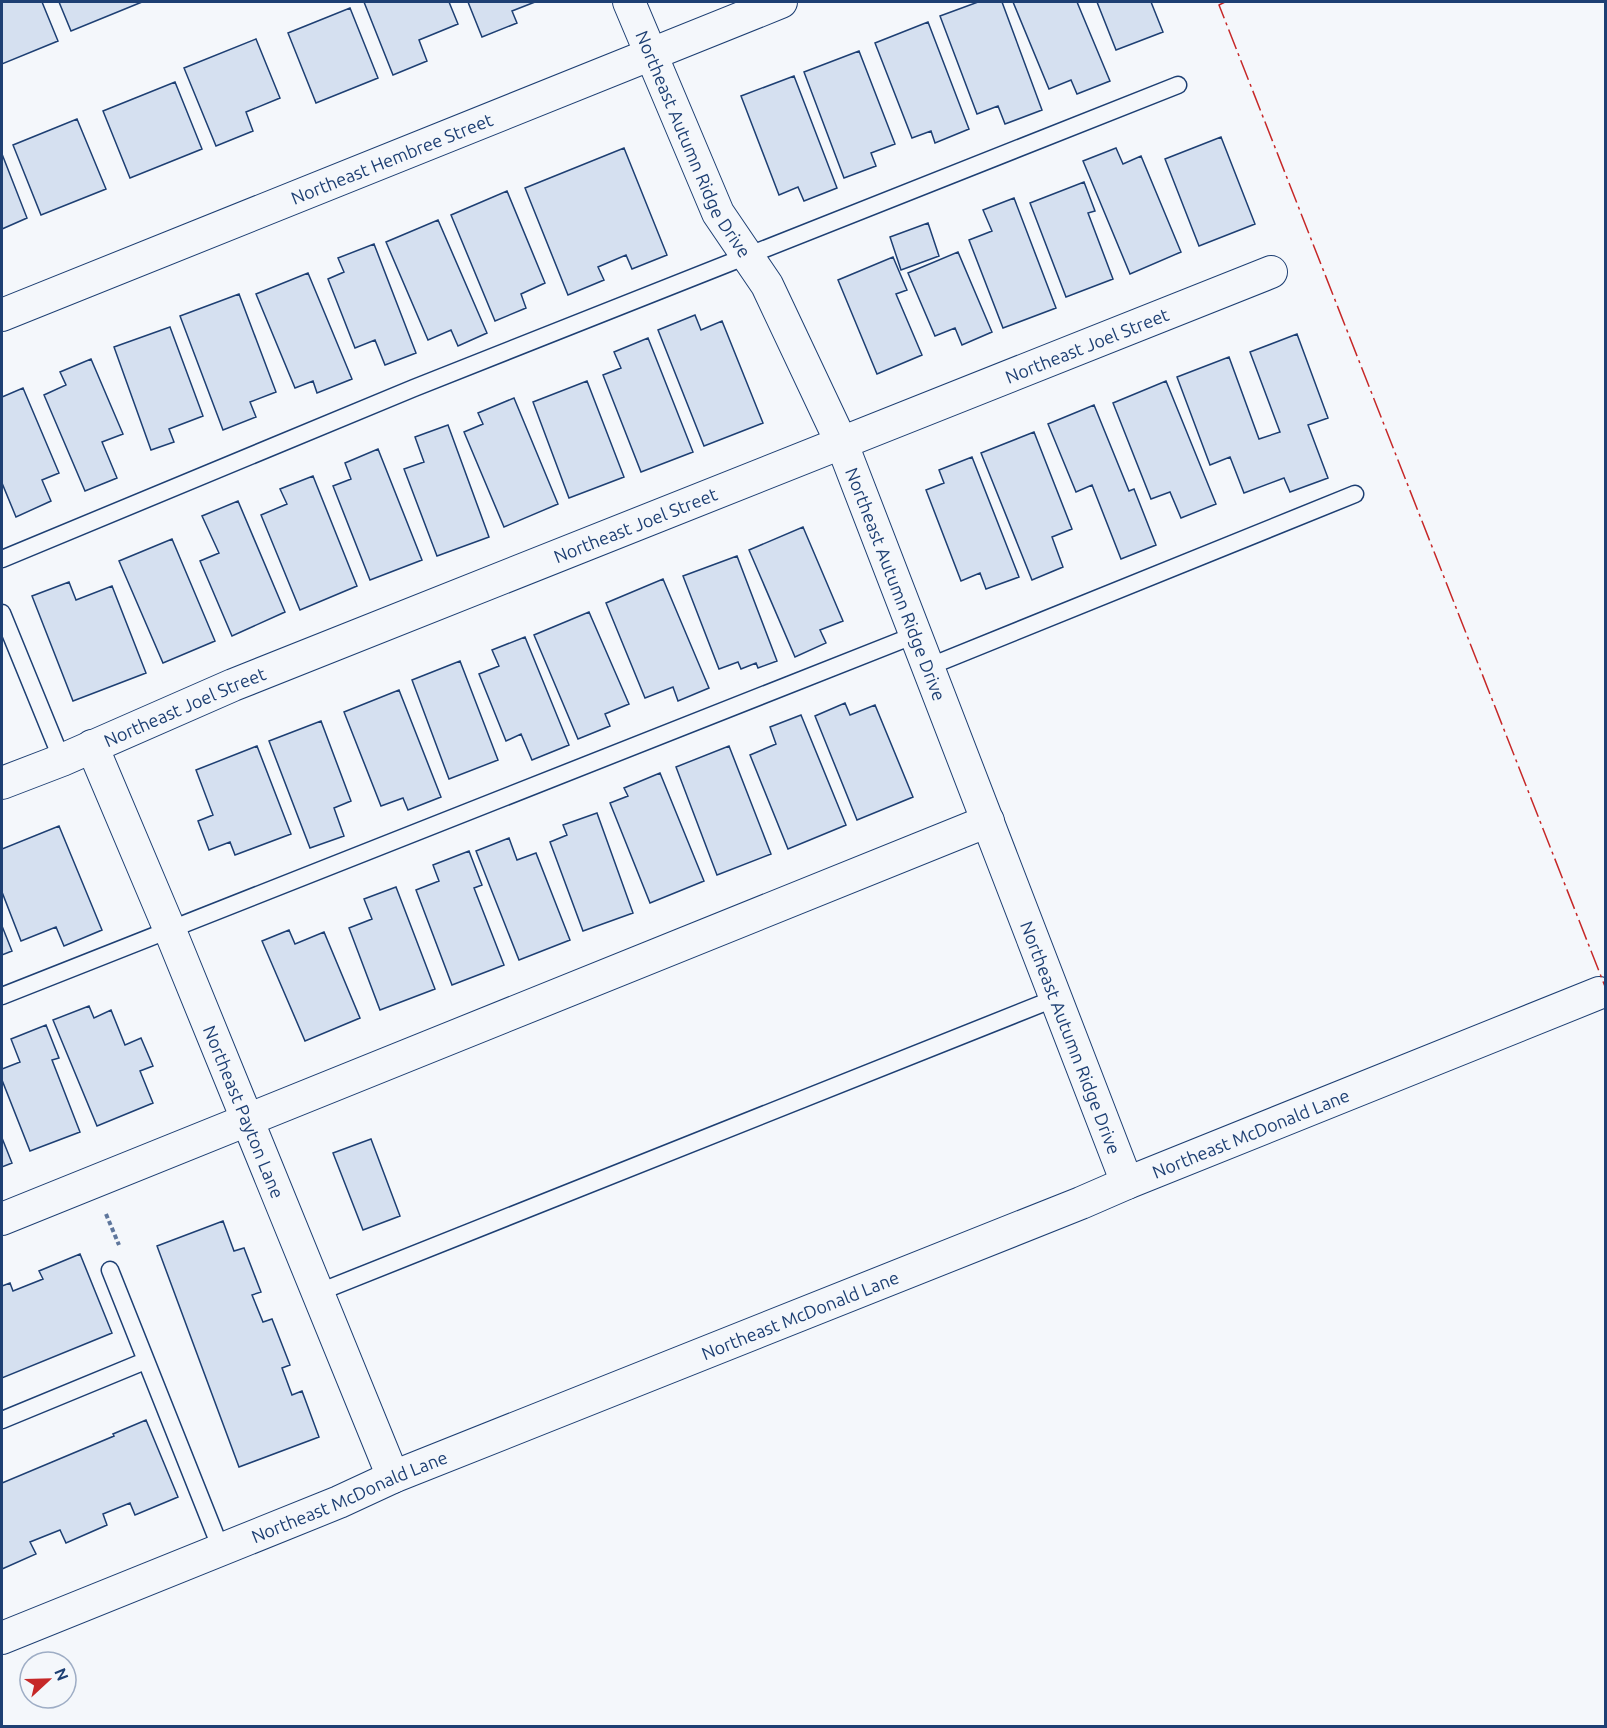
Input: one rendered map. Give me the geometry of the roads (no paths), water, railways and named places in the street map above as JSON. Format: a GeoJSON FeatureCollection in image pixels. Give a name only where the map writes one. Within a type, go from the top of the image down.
{"type":"FeatureCollection","features":[{"type":"Feature","properties":{"kind":"street","name":"Northeast Autumn Ridge Drive"},"geometry":{"type":"LineString","coordinates":[[629,2],[718,213],[767,285],[842,444],[1127,1183]]}},
{"type":"Feature","properties":{"kind":"street","name":"Northeast Hembree Street"},"geometry":{"type":"LineString","coordinates":[[2,315],[781,2]]}},
{"type":"Feature","properties":{"kind":"street","name":"Northeast Joel Street"},"geometry":{"type":"LineString","coordinates":[[2,783],[62,760],[233,685],[1271,272]]}},
{"type":"Feature","properties":{"kind":"street","name":"Northeast Payton Lane"},"geometry":{"type":"LineString","coordinates":[[92,746],[169,928],[393,1477]]}},
{"type":"Feature","properties":{"kind":"street"},"geometry":{"type":"LineString","coordinates":[[2,1219],[988,821]]}},
{"type":"Feature","properties":{"kind":"street","name":"Northeast McDonald Lane"},"geometry":{"type":"LineString","coordinates":[[2,1638],[339,1502],[393,1477],[1070,1208],[1599,993]]}},
{"type":"Feature","properties":{"kind":"lane"},"geometry":{"type":"LineString","coordinates":[[2,559],[414,388],[1178,86]]}},
{"type":"Feature","properties":{"kind":"lane"},"geometry":{"type":"LineString","coordinates":[[928,667],[1355,494]]}},
{"type":"Feature","properties":{"kind":"lane"},"geometry":{"type":"LineString","coordinates":[[2,613],[62,760]]}},
{"type":"Feature","properties":{"kind":"lane"},"geometry":{"type":"LineString","coordinates":[[2,996],[169,928],[915,635]]}},
{"type":"Feature","properties":{"kind":"lane"},"geometry":{"type":"LineString","coordinates":[[317,1293],[1056,998]]}},
{"type":"Feature","properties":{"kind":"lane"},"geometry":{"type":"LineString","coordinates":[[110,1270],[221,1549]]}},
{"type":"Feature","properties":{"kind":"lane"},"geometry":{"type":"LineString","coordinates":[[2,1420],[145,1361]]}}]}
